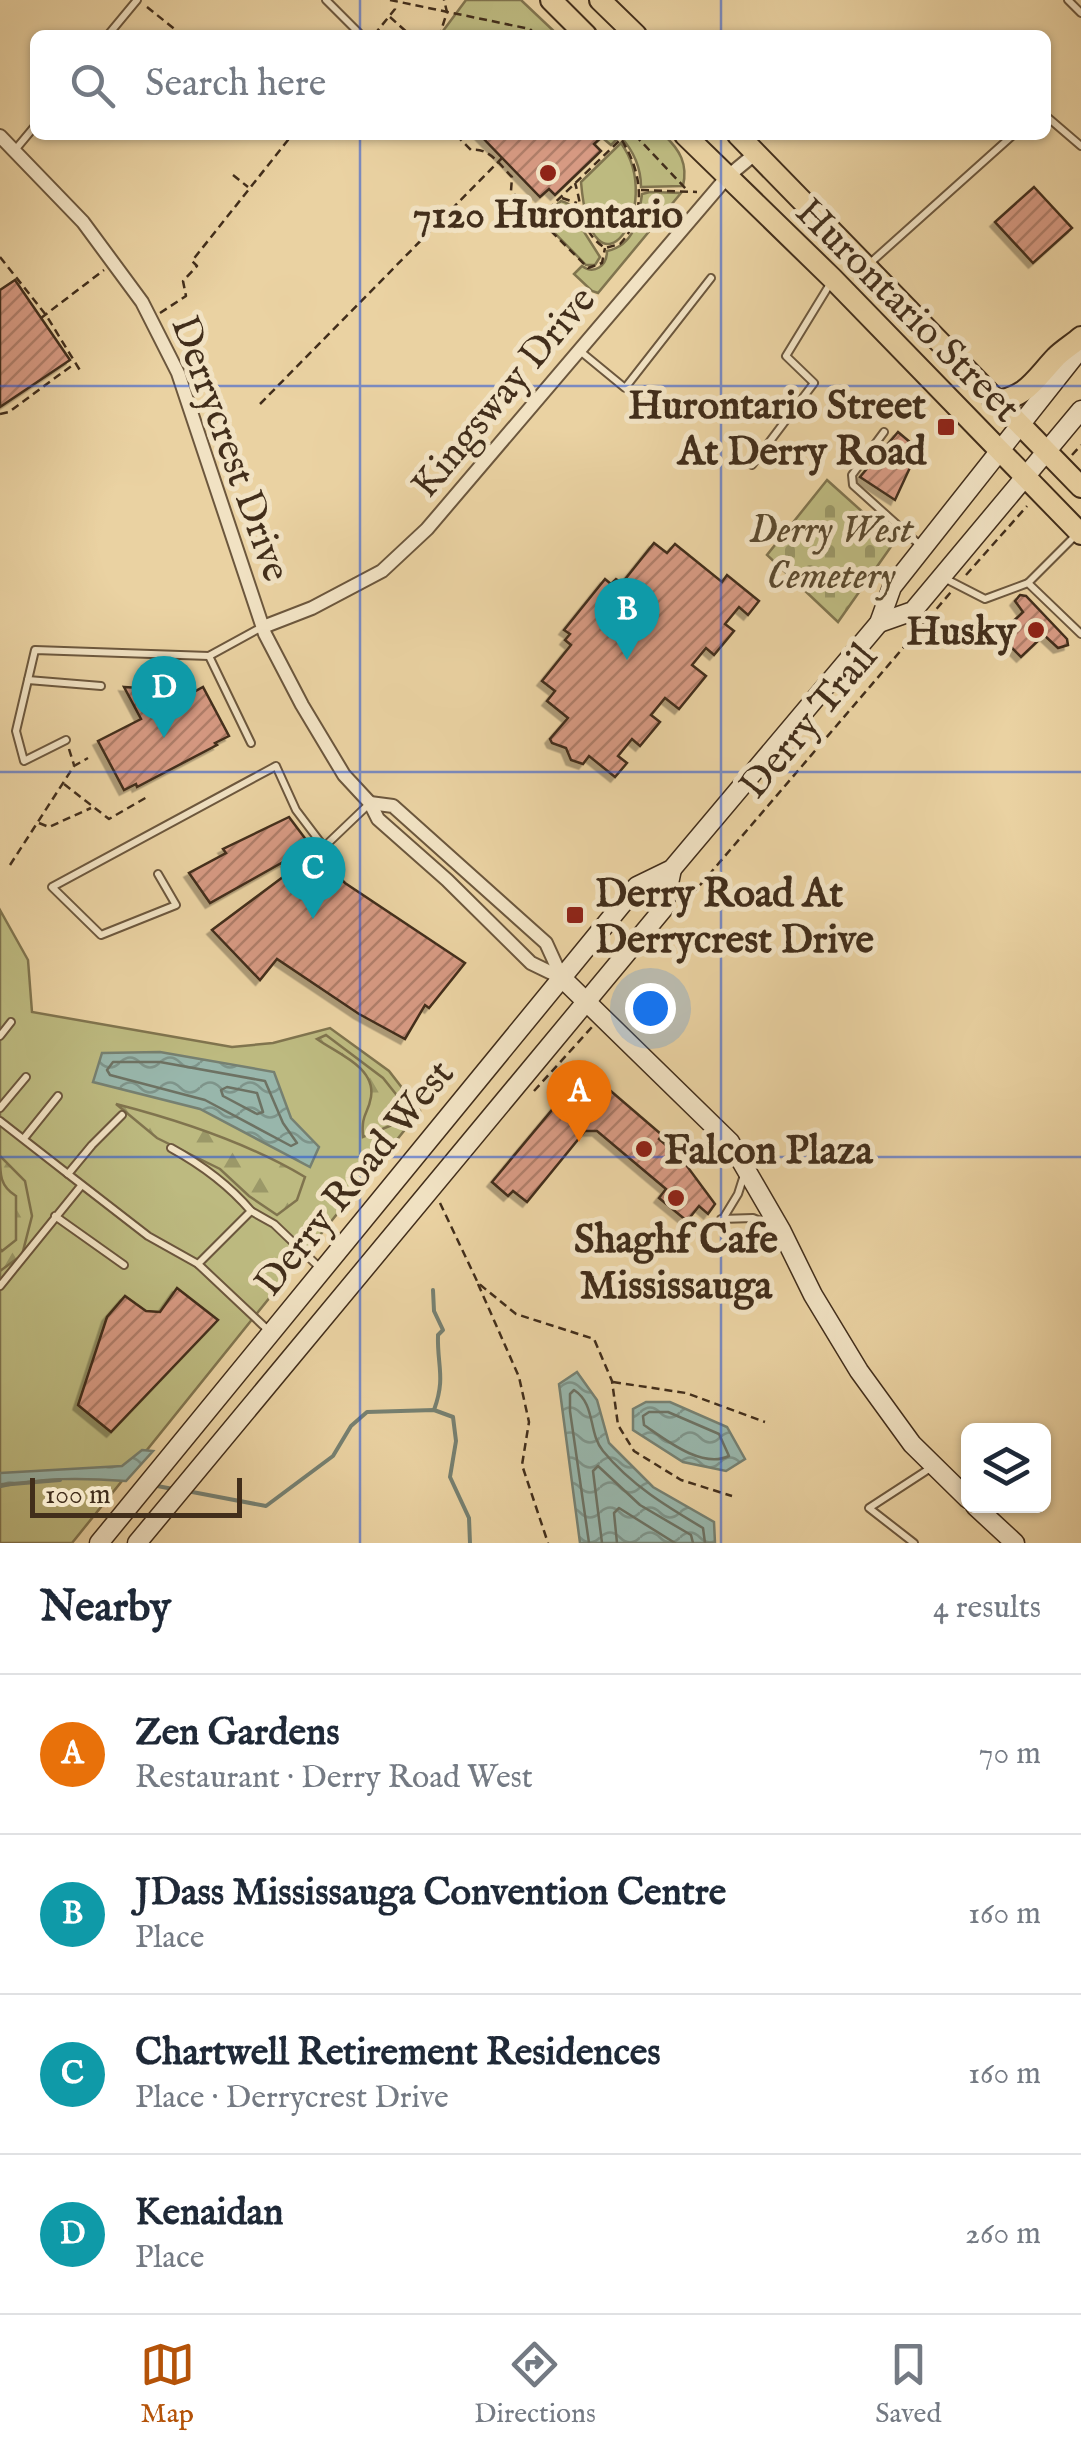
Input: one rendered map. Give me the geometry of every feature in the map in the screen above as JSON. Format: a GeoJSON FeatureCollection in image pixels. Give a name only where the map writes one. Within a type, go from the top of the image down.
{"type":"FeatureCollection","features":[{"type":"Feature","properties":{"kind":"main road"},"geometry":{"type":"LineString","coordinates":[[551,0],[581,30]]}},
{"type":"Feature","properties":{"kind":"main road"},"geometry":{"type":"LineString","coordinates":[[600,0],[631,30]]}},
{"type":"Feature","properties":{"kind":"main road","name":"Hurontario Street"},"geometry":{"type":"LineString","coordinates":[[691,140],[833,279],[1080,533]]}},
{"type":"Feature","properties":{"kind":"main road","name":"Hurontario Street"},"geometry":{"type":"LineString","coordinates":[[743,140],[1081,488]]}},
{"type":"Feature","properties":{"kind":"main road"},"geometry":{"type":"LineString","coordinates":[[993,401],[1028,391],[1058,355],[1081,337]]}},
{"type":"Feature","properties":{"kind":"main road","name":"Derry Road West"},"geometry":{"type":"LineString","coordinates":[[98,1543],[637,886],[672,869],[880,622],[892,586],[1081,348]]}},
{"type":"Feature","properties":{"kind":"main road","name":"Derry Road West"},"geometry":{"type":"LineString","coordinates":[[880,622],[913,612],[951,581],[1054,459],[1081,410]]}},
{"type":"Feature","properties":{"kind":"main road","name":"Derry Road West"},"geometry":{"type":"LineString","coordinates":[[137,1543],[664,908],[672,869]]}},
{"type":"Feature","properties":{"kind":"main road"},"geometry":{"type":"LineString","coordinates":[[562,978],[708,1118],[745,1164],[813,1295],[859,1371],[912,1444],[961,1492]]}},
{"type":"Feature","properties":{"kind":"main road"},"geometry":{"type":"LineString","coordinates":[[270,1332],[294,1354]]}},
{"type":"Feature","properties":{"kind":"main road"},"geometry":{"type":"LineString","coordinates":[[983,1513],[1015,1543]]}},
{"type":"Feature","properties":{"kind":"street","name":"Derrycrest Drive"},"geometry":{"type":"LineString","coordinates":[[0,136],[83,222],[150,318],[178,373],[263,626],[302,705],[344,775],[378,819],[422,856],[532,963],[562,978]]}},
{"type":"Feature","properties":{"kind":"street","name":"Kingsway Drive"},"geometry":{"type":"LineString","coordinates":[[263,626],[312,608],[382,571],[427,529],[727,176],[756,153]]}},
{"type":"Feature","properties":{"kind":"street","name":"Derrycrest Drive"},"geometry":{"type":"LineString","coordinates":[[370,804],[393,806],[546,943],[562,978]]}},
{"type":"Feature","properties":{"kind":"lane"},"geometry":{"type":"LineString","coordinates":[[112,30],[137,0]]}},
{"type":"Feature","properties":{"kind":"lane"},"geometry":{"type":"LineString","coordinates":[[326,0],[356,30]]}},
{"type":"Feature","properties":{"kind":"lane"},"geometry":{"type":"LineString","coordinates":[[1068,0],[1081,13]]}},
{"type":"Feature","properties":{"kind":"lane"},"geometry":{"type":"LineString","coordinates":[[1051,120],[1081,146]]}},
{"type":"Feature","properties":{"kind":"lane"},"geometry":{"type":"LineString","coordinates":[[15,150],[30,132]]}},
{"type":"Feature","properties":{"kind":"lane"},"geometry":{"type":"LineString","coordinates":[[865,268],[1007,140]]}},
{"type":"Feature","properties":{"kind":"lane"},"geometry":{"type":"LineString","coordinates":[[580,350],[625,388],[711,278]]}},
{"type":"Feature","properties":{"kind":"lane"},"geometry":{"type":"LineString","coordinates":[[752,465],[814,383],[786,356],[833,279]]}},
{"type":"Feature","properties":{"kind":"lane"},"geometry":{"type":"LineString","coordinates":[[884,432],[852,475],[853,485],[923,548]]}},
{"type":"Feature","properties":{"kind":"lane"},"geometry":{"type":"LineString","coordinates":[[951,581],[985,599],[1028,583],[1080,533]]}},
{"type":"Feature","properties":{"kind":"lane"},"geometry":{"type":"LineString","coordinates":[[1028,583],[1081,634]]}},
{"type":"Feature","properties":{"kind":"lane"},"geometry":{"type":"LineString","coordinates":[[66,740],[24,761],[16,732],[35,650],[210,656],[263,626]]}},
{"type":"Feature","properties":{"kind":"lane"},"geometry":{"type":"LineString","coordinates":[[210,656],[251,742]]}},
{"type":"Feature","properties":{"kind":"lane"},"geometry":{"type":"LineString","coordinates":[[28,680],[101,686]]}},
{"type":"Feature","properties":{"kind":"lane"},"geometry":{"type":"LineString","coordinates":[[158,874],[176,904],[101,935],[52,887],[276,766],[296,810],[324,847],[370,804]]}},
{"type":"Feature","properties":{"kind":"lane"},"geometry":{"type":"LineString","coordinates":[[0,1036],[11,1022]]}},
{"type":"Feature","properties":{"kind":"lane"},"geometry":{"type":"LineString","coordinates":[[0,1108],[26,1077]]}},
{"type":"Feature","properties":{"kind":"lane"},"geometry":{"type":"LineString","coordinates":[[25,1137],[58,1096]]}},
{"type":"Feature","properties":{"kind":"lane"},"geometry":{"type":"LineString","coordinates":[[68,1174],[122,1115]]}},
{"type":"Feature","properties":{"kind":"lane"},"geometry":{"type":"LineString","coordinates":[[0,1120],[148,1236],[198,1264],[270,1332]]}},
{"type":"Feature","properties":{"kind":"lane"},"geometry":{"type":"LineString","coordinates":[[171,1148],[200,1163],[231,1188],[251,1211],[274,1224],[322,1270]]}},
{"type":"Feature","properties":{"kind":"lane"},"geometry":{"type":"LineString","coordinates":[[745,1164],[738,1194],[721,1220],[753,1218],[782,1230]]}},
{"type":"Feature","properties":{"kind":"lane"},"geometry":{"type":"LineString","coordinates":[[0,1286],[81,1186]]}},
{"type":"Feature","properties":{"kind":"lane"},"geometry":{"type":"LineString","coordinates":[[198,1264],[251,1211]]}},
{"type":"Feature","properties":{"kind":"lane"},"geometry":{"type":"LineString","coordinates":[[54,1216],[124,1265]]}},
{"type":"Feature","properties":{"kind":"lane"},"geometry":{"type":"LineString","coordinates":[[914,1543],[869,1508],[933,1466]]}},
{"type":"Feature","properties":{"kind":"path"},"geometry":{"type":"LineString","coordinates":[[137,0],[176,30]]}},
{"type":"Feature","properties":{"kind":"path"},"geometry":{"type":"LineString","coordinates":[[378,30],[395,9],[393,0],[531,30]]}},
{"type":"Feature","properties":{"kind":"path"},"geometry":{"type":"LineString","coordinates":[[442,30],[444,0]]}},
{"type":"Feature","properties":{"kind":"path"},"geometry":{"type":"LineString","coordinates":[[389,16],[404,30]]}},
{"type":"Feature","properties":{"kind":"path"},"geometry":{"type":"LineString","coordinates":[[150,318],[186,296],[183,282],[197,266],[192,261],[288,140]]}},
{"type":"Feature","properties":{"kind":"path"},"geometry":{"type":"LineString","coordinates":[[461,140],[470,150],[484,150],[512,177],[511,191],[588,268],[602,264],[605,248]]}},
{"type":"Feature","properties":{"kind":"path"},"geometry":{"type":"LineString","coordinates":[[538,219],[620,140]]}},
{"type":"Feature","properties":{"kind":"path"},"geometry":{"type":"LineString","coordinates":[[605,248],[620,244],[633,226],[639,190],[634,162],[622,140]]}},
{"type":"Feature","properties":{"kind":"path"},"geometry":{"type":"LineString","coordinates":[[641,141],[687,190]]}},
{"type":"Feature","properties":{"kind":"path"},"geometry":{"type":"LineString","coordinates":[[260,404],[502,158]]}},
{"type":"Feature","properties":{"kind":"path"},"geometry":{"type":"LineString","coordinates":[[233,175],[250,188]]}},
{"type":"Feature","properties":{"kind":"path"},"geometry":{"type":"LineString","coordinates":[[575,183],[586,229],[605,248]]}},
{"type":"Feature","properties":{"kind":"path"},"geometry":{"type":"LineString","coordinates":[[639,190],[712,194]]}},
{"type":"Feature","properties":{"kind":"path"},"geometry":{"type":"LineString","coordinates":[[560,197],[577,203]]}},
{"type":"Feature","properties":{"kind":"path"},"geometry":{"type":"LineString","coordinates":[[0,257],[81,372]]}},
{"type":"Feature","properties":{"kind":"path"},"geometry":{"type":"LineString","coordinates":[[44,317],[113,263]]}},
{"type":"Feature","properties":{"kind":"path"},"geometry":{"type":"LineString","coordinates":[[0,414],[9,412],[76,363]]}},
{"type":"Feature","properties":{"kind":"path"},"geometry":{"type":"LineString","coordinates":[[1054,459],[1081,445]]}},
{"type":"Feature","properties":{"kind":"path","name":"Derry Trail"},"geometry":{"type":"LineString","coordinates":[[680,908],[1033,484]]}},
{"type":"Feature","properties":{"kind":"path"},"geometry":{"type":"LineString","coordinates":[[66,740],[74,766]]}},
{"type":"Feature","properties":{"kind":"path"},"geometry":{"type":"LineString","coordinates":[[10,865],[74,766],[88,758]]}},
{"type":"Feature","properties":{"kind":"path"},"geometry":{"type":"LineString","coordinates":[[63,783],[109,818],[147,797]]}},
{"type":"Feature","properties":{"kind":"path"},"geometry":{"type":"LineString","coordinates":[[38,823],[50,827],[94,807]]}},
{"type":"Feature","properties":{"kind":"path"},"geometry":{"type":"LineString","coordinates":[[433,1185],[519,1377],[530,1422],[522,1465],[548,1543]]}},
{"type":"Feature","properties":{"kind":"path"},"geometry":{"type":"LineString","coordinates":[[478,1283],[516,1314],[594,1338],[612,1381],[618,1426],[634,1450],[682,1480],[732,1496]]}},
{"type":"Feature","properties":{"kind":"path"},"geometry":{"type":"LineString","coordinates":[[612,1381],[686,1393],[766,1422]]}},
{"type":"Feature","properties":{"kind":"green space"},"geometry":{"type":"Polygon","coordinates":[[[466,0],[521,0],[553,30],[444,30],[466,0]]]}},
{"type":"Feature","properties":{"kind":"green space"},"geometry":{"type":"Polygon","coordinates":[[[669,140],[681,158],[683,186],[641,187],[638,166],[625,141],[669,140]]]}},
{"type":"Feature","properties":{"kind":"green space"},"geometry":{"type":"Polygon","coordinates":[[[621,143],[633,168],[636,194],[631,218],[622,235],[611,244],[598,240],[588,220],[581,182],[621,143]]]}},
{"type":"Feature","properties":{"kind":"green space"},"geometry":{"type":"Polygon","coordinates":[[[681,193],[598,293],[592,291],[574,274],[582,266],[599,268],[607,251],[630,237],[642,194],[681,193]]]}},
{"type":"Feature","properties":{"kind":"green space"},"geometry":{"type":"Polygon","coordinates":[[[561,201],[574,210],[600,257],[595,265],[586,265],[541,219],[561,201]]]}},
{"type":"Feature","properties":{"kind":"green space","name":"Derry West Cemetery"},"geometry":{"type":"Polygon","coordinates":[[[827,480],[895,541],[838,622],[767,555],[827,480]]]}},
{"type":"Feature","properties":{"kind":"green space"},"geometry":{"type":"Polygon","coordinates":[[[0,910],[28,960],[32,1012],[232,1047],[273,1043],[330,1028],[389,1071],[420,1111],[72,1543],[0,1543],[0,910]]]}},
{"type":"Feature","properties":{"kind":"green space"},"geometry":{"type":"Polygon","coordinates":[[[326,1035],[383,1078],[403,1103],[397,1123],[363,1137],[371,1086],[353,1062],[317,1039],[326,1035]]]}},
{"type":"Feature","properties":{"kind":"green space"},"geometry":{"type":"Polygon","coordinates":[[[116,1104],[213,1134],[284,1165],[305,1177],[297,1200],[277,1215],[220,1169],[157,1138],[116,1104]]]}},
{"type":"Feature","properties":{"kind":"green space"},"geometry":{"type":"Polygon","coordinates":[[[0,1156],[25,1181],[32,1216],[22,1255],[0,1271],[0,1249],[16,1240],[16,1196],[2,1179],[0,1156]]]}},
{"type":"Feature","properties":{"kind":"water"},"geometry":{"type":"Polygon","coordinates":[[[160,1052],[274,1072],[291,1118],[319,1147],[310,1167],[200,1109],[93,1082],[102,1053],[160,1052]]]}},
{"type":"Feature","properties":{"kind":"water"},"geometry":{"type":"Polygon","coordinates":[[[577,1372],[597,1400],[609,1443],[653,1487],[714,1522],[715,1543],[580,1543],[559,1384],[577,1372]]]}},
{"type":"Feature","properties":{"kind":"water"},"geometry":{"type":"Polygon","coordinates":[[[646,1402],[670,1402],[727,1427],[745,1459],[726,1471],[683,1462],[633,1430],[633,1409],[646,1402]]]}},
{"type":"Feature","properties":{"kind":"water"},"geometry":{"type":"Polygon","coordinates":[[[142,1450],[153,1451],[126,1481],[63,1479],[0,1487],[0,1473],[122,1466],[142,1450]]]}},
{"type":"Feature","properties":{"kind":"building","name":"7120 Hurontario"},"geometry":{"type":"Polygon","coordinates":[[[485,140],[598,140],[594,144],[601,151],[555,195],[549,189],[540,197],[485,140]]]}},
{"type":"Feature","properties":{"kind":"building"},"geometry":{"type":"Polygon","coordinates":[[[1034,187],[1072,228],[1033,263],[995,222],[1034,187]]]}},
{"type":"Feature","properties":{"kind":"building"},"geometry":{"type":"Polygon","coordinates":[[[15,280],[70,360],[0,407],[0,290],[15,280]]]}},
{"type":"Feature","properties":{"kind":"building"},"geometry":{"type":"Polygon","coordinates":[[[898,432],[911,443],[913,461],[895,500],[860,477],[898,432]]]}},
{"type":"Feature","properties":{"kind":"building"},"geometry":{"type":"Polygon","coordinates":[[[654,543],[667,553],[675,544],[722,582],[727,575],[759,601],[748,615],[739,607],[725,624],[734,631],[714,655],[706,648],[692,665],[706,676],[679,709],[665,698],[651,715],[660,722],[640,746],[632,739],[618,756],[627,763],[615,777],[589,756],[583,764],[571,760],[566,748],[552,743],[550,739],[568,718],[547,701],[555,691],[542,681],[571,645],[565,640],[570,634],[564,630],[605,579],[611,584],[616,579],[622,583],[654,543]]]}},
{"type":"Feature","properties":{"kind":"building"},"geometry":{"type":"Polygon","coordinates":[[[1020,595],[1026,596],[1067,639],[1068,645],[1058,648],[1044,635],[1021,657],[999,635],[1023,612],[1015,601],[1020,595]]]}},
{"type":"Feature","properties":{"kind":"building"},"geometry":{"type":"Polygon","coordinates":[[[124,687],[173,690],[179,700],[203,687],[229,736],[137,787],[136,784],[124,790],[98,741],[141,719],[124,687]]]}},
{"type":"Feature","properties":{"kind":"building"},"geometry":{"type":"Polygon","coordinates":[[[289,817],[319,857],[345,883],[465,963],[429,1008],[425,1005],[405,1039],[359,1014],[277,959],[260,980],[212,930],[291,871],[285,861],[210,903],[189,873],[226,853],[223,849],[289,817]]]}},
{"type":"Feature","properties":{"kind":"building","name":"Falcon Plaza"},"geometry":{"type":"Polygon","coordinates":[[[572,1086],[605,1086],[662,1135],[659,1139],[681,1158],[715,1204],[708,1214],[699,1206],[687,1221],[659,1198],[666,1189],[597,1131],[585,1131],[527,1202],[513,1191],[508,1196],[492,1182],[572,1086]]]}},
{"type":"Feature","properties":{"kind":"building"},"geometry":{"type":"Polygon","coordinates":[[[177,1288],[218,1320],[111,1432],[78,1405],[107,1317],[125,1296],[146,1311],[160,1312],[177,1288]]]}},
{"type":"Feature","properties":{"kind":"waterway"},"geometry":{"type":"LineString","coordinates":[[433,1290],[434,1311],[443,1330],[438,1335],[440,1380],[434,1410]]}},
{"type":"Feature","properties":{"kind":"waterway"},"geometry":{"type":"LineString","coordinates":[[187,1491],[266,1506],[333,1456],[351,1426],[367,1412],[434,1410],[453,1417],[456,1441],[450,1477],[469,1518],[470,1543]]}},
{"type":"Feature","properties":{"kind":"waterway"},"geometry":{"type":"LineString","coordinates":[[0,1485],[60,1480]]}},
{"type":"Feature","properties":{"kind":"waterway"},"geometry":{"type":"LineString","coordinates":[[152,1485],[173,1489]]}},
{"type":"Feature","properties":{"kind":"place","name":"7120 Hurontario"},"geometry":{"type":"Point","coordinates":[548,173]}},
{"type":"Feature","properties":{"kind":"place","name":"Hurontario Street At Derry Road"},"geometry":{"type":"Point","coordinates":[946,427]}},
{"type":"Feature","properties":{"kind":"place","name":"Husky"},"geometry":{"type":"Point","coordinates":[1036,630]}},
{"type":"Feature","properties":{"kind":"place","name":"JDass Mississauga Convention Centre"},"geometry":{"type":"Point","coordinates":[627,660]}},
{"type":"Feature","properties":{"kind":"place","name":"Kenaidan"},"geometry":{"type":"Point","coordinates":[164,738]}},
{"type":"Feature","properties":{"kind":"place","name":"Derry Road At Derrycrest Drive"},"geometry":{"type":"Point","coordinates":[575,915]}},
{"type":"Feature","properties":{"kind":"place","name":"Chartwell Retirement Residences"},"geometry":{"type":"Point","coordinates":[313,919]}},
{"type":"Feature","properties":{"kind":"place","name":"Zen Gardens"},"geometry":{"type":"Point","coordinates":[579,1142]}},
{"type":"Feature","properties":{"kind":"place","name":"Falcon Plaza"},"geometry":{"type":"Point","coordinates":[644,1149]}},
{"type":"Feature","properties":{"kind":"place","name":"Shaghf Cafe Mississauga"},"geometry":{"type":"Point","coordinates":[676,1198]}}]}
